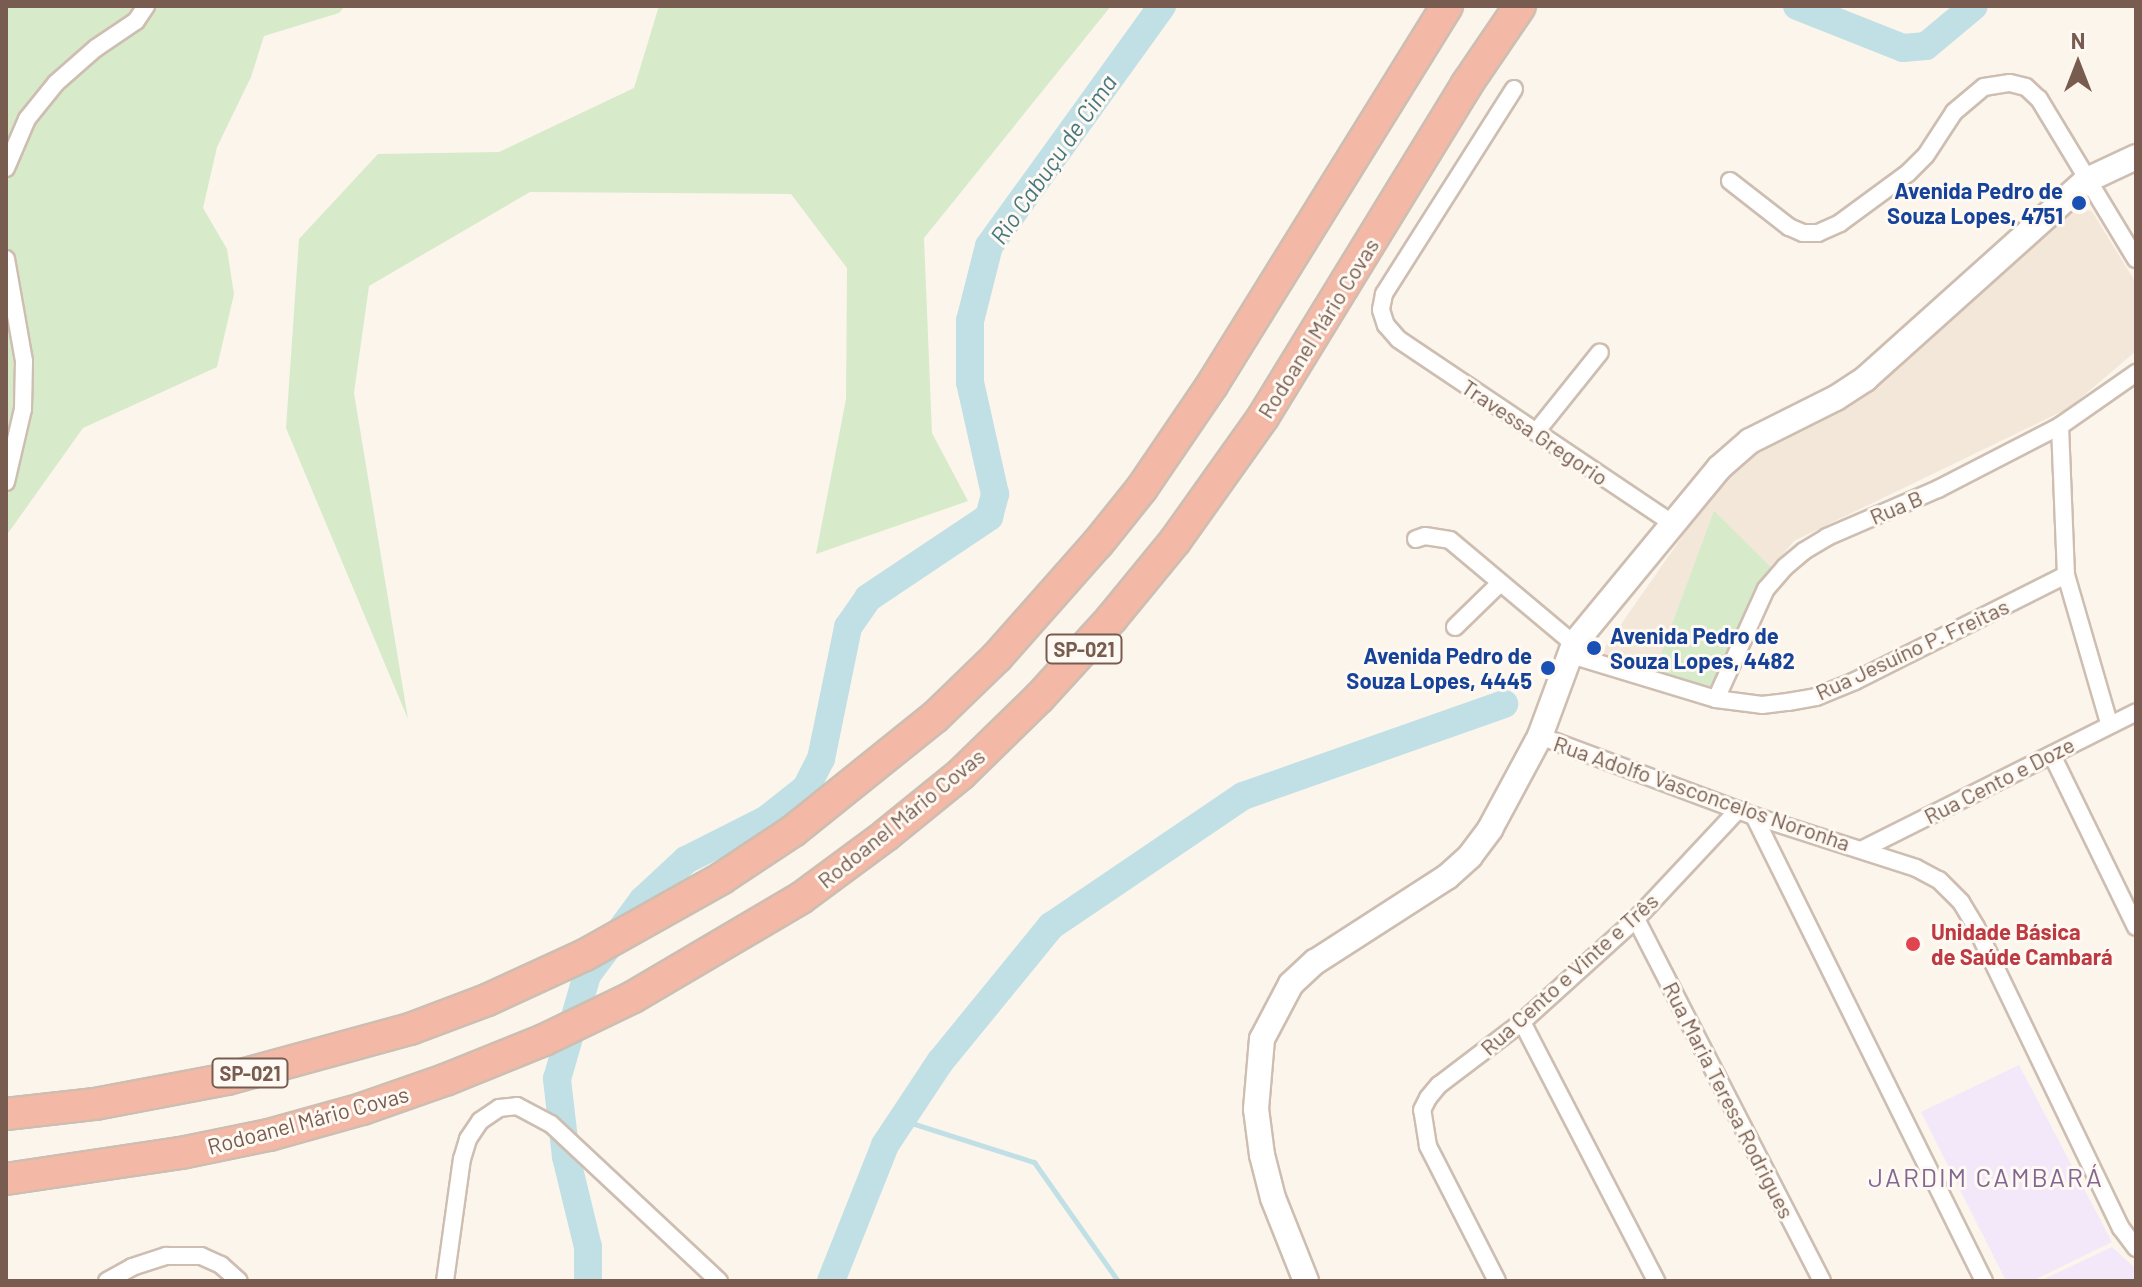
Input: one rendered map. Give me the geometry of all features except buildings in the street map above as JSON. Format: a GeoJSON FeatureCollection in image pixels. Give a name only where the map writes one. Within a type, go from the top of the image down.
{"type":"FeatureCollection","features":[{"type":"Feature","properties":{"kind":"highway","name":"SP-021"},"geometry":{"type":"LineString","coordinates":[[6,1114],[95,1104],[227,1079],[410,1029],[487,1000],[585,955],[662,914],[793,831],[935,717],[997,657],[1098,543],[1165,455],[1447,6]]}},
{"type":"Feature","properties":{"kind":"highway","name":"Rodoanel Mário Covas"},"geometry":{"type":"LineString","coordinates":[[6,1179],[167,1155],[269,1135],[362,1109],[445,1080],[544,1040],[633,997],[801,898],[886,835],[961,774],[1039,698],[1112,618],[1222,477],[1263,417],[1467,84],[1520,6]]}},
{"type":"Feature","properties":{"kind":"main road"},"geometry":{"type":"LineString","coordinates":[[1306,1281],[1273,1198],[1262,1155],[1256,1109],[1262,1039],[1274,1011],[1291,984],[1315,962],[1447,877],[1470,856],[1490,829],[1540,736],[1571,649],[1719,468],[1750,441],[1836,398],[1865,379],[2087,180],[2136,157]]}},
{"type":"Feature","properties":{"kind":"street"},"geometry":{"type":"LineString","coordinates":[[6,168],[27,119],[56,83],[96,48],[136,21],[146,6]]}},
{"type":"Feature","properties":{"kind":"street"},"geometry":{"type":"LineString","coordinates":[[1730,181],[1789,227],[1803,233],[1818,233],[1840,223],[1908,173],[1926,155],[1954,112],[1984,87],[1996,83],[2026,87],[2039,99],[2136,259]]}},
{"type":"Feature","properties":{"kind":"street","name":"Travessa Gregorio"},"geometry":{"type":"LineString","coordinates":[[1514,89],[1384,294],[1381,310],[1386,325],[1398,339],[1673,524]]}},
{"type":"Feature","properties":{"kind":"street"},"geometry":{"type":"LineString","coordinates":[[6,259],[24,361],[23,409],[6,482]]}},
{"type":"Feature","properties":{"kind":"street"},"geometry":{"type":"LineString","coordinates":[[1536,432],[1600,352]]}},
{"type":"Feature","properties":{"kind":"street","name":"Rua B"},"geometry":{"type":"LineString","coordinates":[[1716,699],[1766,589],[1785,567],[1827,537],[1938,489],[2060,426],[2136,373]]}},
{"type":"Feature","properties":{"kind":"street"},"geometry":{"type":"LineString","coordinates":[[2060,426],[2066,575],[2109,723]]}},
{"type":"Feature","properties":{"kind":"street","name":"Rua Jesuíno P. Freitas"},"geometry":{"type":"LineString","coordinates":[[1416,539],[1425,536],[1450,540],[1571,649],[1716,699],[1762,705],[1816,697],[1951,635],[2066,575]]}},
{"type":"Feature","properties":{"kind":"street"},"geometry":{"type":"LineString","coordinates":[[1455,627],[1499,584]]}},
{"type":"Feature","properties":{"kind":"street","name":"Rua Cento e Doze"},"geometry":{"type":"LineString","coordinates":[[1863,849],[2136,712]]}},
{"type":"Feature","properties":{"kind":"street","name":"Rua Adolfo Vasconcelos Noronha"},"geometry":{"type":"LineString","coordinates":[[1540,736],[1746,813],[1863,849],[1939,880],[1961,902],[2042,1060],[2121,1228],[2136,1248]]}},
{"type":"Feature","properties":{"kind":"street"},"geometry":{"type":"LineString","coordinates":[[2052,755],[2136,927]]}},
{"type":"Feature","properties":{"kind":"street"},"geometry":{"type":"LineString","coordinates":[[1746,813],[1984,1281]]}},
{"type":"Feature","properties":{"kind":"street","name":"Rua Cento e Vinte e Três"},"geometry":{"type":"LineString","coordinates":[[1497,1281],[1428,1146],[1422,1110],[1428,1098],[1439,1085],[1522,1022],[1636,919],[1746,813]]}},
{"type":"Feature","properties":{"kind":"street","name":"Rua Maria Teresa Rodrigues"},"geometry":{"type":"LineString","coordinates":[[1636,919],[1822,1281]]}},
{"type":"Feature","properties":{"kind":"street"},"geometry":{"type":"LineString","coordinates":[[1522,1022],[1656,1281]]}},
{"type":"Feature","properties":{"kind":"street"},"geometry":{"type":"LineString","coordinates":[[445,1281],[462,1159],[468,1139],[480,1121],[499,1108],[517,1106],[551,1124],[579,1148],[719,1281]]}},
{"type":"Feature","properties":{"kind":"street"},"geometry":{"type":"LineString","coordinates":[[107,1281],[132,1267],[177,1256],[201,1256],[221,1265],[239,1281]]}},
{"type":"Feature","properties":{"kind":"shaded area"},"geometry":{"type":"Polygon","coordinates":[[[2076,208],[2092,211],[2136,283],[2136,351],[2069,408],[1794,541],[1772,568],[1714,512],[1654,672],[1601,653],[1723,478],[1784,436],[1855,400],[2076,208]]]}},
{"type":"Feature","properties":{"kind":"shaded area"},"geometry":{"type":"Polygon","coordinates":[[[2019,1065],[2112,1242],[2032,1281],[2006,1281],[1921,1112],[2019,1065]]]}},
{"type":"Feature","properties":{"kind":"shaded area"},"geometry":{"type":"Polygon","coordinates":[[[2112,1247],[2136,1269],[2136,1281],[2040,1281],[2112,1247]]]}},
{"type":"Feature","properties":{"kind":"green space"},"geometry":{"type":"Polygon","coordinates":[[[6,6],[345,6],[339,13],[264,36],[251,77],[217,147],[203,208],[227,249],[234,294],[217,367],[83,428],[6,536],[6,6]]]}},
{"type":"Feature","properties":{"kind":"green space"},"geometry":{"type":"Polygon","coordinates":[[[659,6],[1111,6],[924,238],[932,433],[968,501],[816,554],[846,399],[847,268],[791,194],[530,192],[369,286],[354,393],[408,719],[286,428],[299,239],[378,154],[499,152],[634,88],[659,6]]]}},
{"type":"Feature","properties":{"kind":"green space"},"geometry":{"type":"Polygon","coordinates":[[[1714,511],[1772,568],[1739,624],[1710,688],[1654,672],[1714,511]]]}},
{"type":"Feature","properties":{"kind":"waterway","name":"Rio Cabuçu de Cima"},"geometry":{"type":"LineString","coordinates":[[588,1281],[588,1247],[566,1157],[557,1079],[587,975],[643,900],[686,860],[767,819],[806,788],[821,759],[848,627],[868,598],[989,517],[995,494],[970,382],[970,321],[989,246],[1162,6]]}},
{"type":"Feature","properties":{"kind":"waterway","name":"Rio Cabuçu de Cima"},"geometry":{"type":"LineString","coordinates":[[1797,6],[1903,48],[1926,46],[1974,6]]}},
{"type":"Feature","properties":{"kind":"waterway"},"geometry":{"type":"LineString","coordinates":[[831,1281],[885,1145],[940,1062],[1051,926],[1243,796],[1504,704]]}},
{"type":"Feature","properties":{"kind":"waterway"},"geometry":{"type":"LineString","coordinates":[[902,1120],[1034,1162],[1118,1281]]}},
{"type":"Feature","properties":{"kind":"place","name":"Avenida Pedro de Souza Lopes, 4751"},"geometry":{"type":"Point","coordinates":[2079,203]}},
{"type":"Feature","properties":{"kind":"place","name":"Avenida Pedro de Souza Lopes, 4482"},"geometry":{"type":"Point","coordinates":[1594,648]}},
{"type":"Feature","properties":{"kind":"place","name":"Avenida Pedro de Souza Lopes, 4445"},"geometry":{"type":"Point","coordinates":[1548,668]}},
{"type":"Feature","properties":{"kind":"place","name":"Unidade Básica de Saúde Cambará"},"geometry":{"type":"Point","coordinates":[1913,944]}},
{"type":"Feature","properties":{"kind":"district","name":"JARDIM CAMBARÁ"},"geometry":{"type":"Point","coordinates":[1986,1177]}}]}
